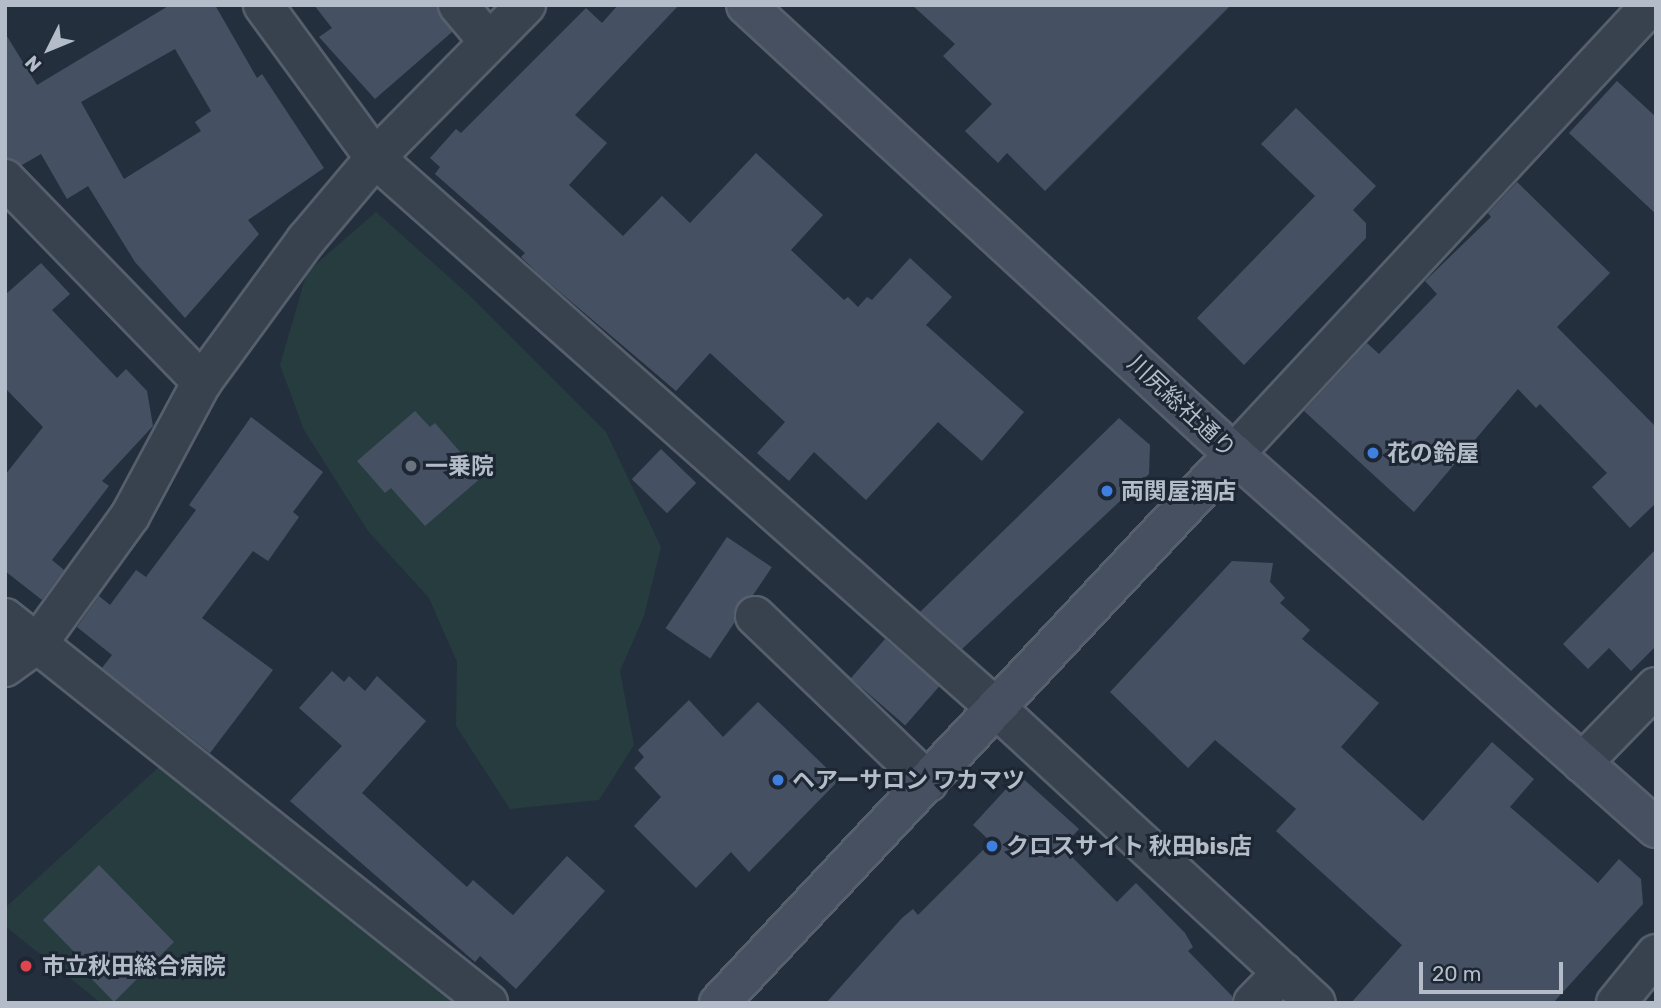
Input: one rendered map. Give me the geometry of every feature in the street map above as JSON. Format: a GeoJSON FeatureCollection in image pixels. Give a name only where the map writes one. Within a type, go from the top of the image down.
{"type":"FeatureCollection","features":[{"type":"Feature","properties":{"kind":"street"},"geometry":{"type":"LineString","coordinates":[[263,5],[375,158],[996,708],[1316,1003]]}},
{"type":"Feature","properties":{"kind":"street"},"geometry":{"type":"LineString","coordinates":[[458,5],[489,43]]}},
{"type":"Feature","properties":{"kind":"street"},"geometry":{"type":"LineString","coordinates":[[5,667],[38,643],[130,516],[202,382],[306,240],[375,158],[526,5]]}},
{"type":"Feature","properties":{"kind":"street","name":"川尻総社通り"},"geometry":{"type":"LineString","coordinates":[[746,5],[1234,454],[1656,828]]}},
{"type":"Feature","properties":{"kind":"street"},"geometry":{"type":"LineString","coordinates":[[719,1003],[1651,5]]}},
{"type":"Feature","properties":{"kind":"street"},"geometry":{"type":"LineString","coordinates":[[5,179],[202,382]]}},
{"type":"Feature","properties":{"kind":"street"},"geometry":{"type":"LineString","coordinates":[[755,616],[928,782]]}},
{"type":"Feature","properties":{"kind":"street"},"geometry":{"type":"LineString","coordinates":[[5,618],[488,1003]]}},
{"type":"Feature","properties":{"kind":"street"},"geometry":{"type":"LineString","coordinates":[[1582,763],[1656,687]]}},
{"type":"Feature","properties":{"kind":"street"},"geometry":{"type":"LineString","coordinates":[[1616,1003],[1656,954]]}},
{"type":"Feature","properties":{"kind":"street"},"geometry":{"type":"LineString","coordinates":[[1253,1003],[1283,972]]}},
{"type":"Feature","properties":{"kind":"green space"},"geometry":{"type":"Polygon","coordinates":[[[376,212],[469,295],[606,432],[661,547],[644,616],[620,671],[634,745],[599,800],[510,809],[456,726],[457,662],[429,598],[368,531],[304,430],[280,365],[307,272],[376,212]]]}},
{"type":"Feature","properties":{"kind":"green space"},"geometry":{"type":"Polygon","coordinates":[[[161,765],[468,1003],[101,1003],[5,926],[5,908],[161,765]]]}},
{"type":"Feature","properties":{"kind":"building"},"geometry":{"type":"Polygon","coordinates":[[[170,5],[215,5],[257,78],[262,74],[324,168],[248,220],[259,234],[185,318],[135,262],[88,186],[67,199],[41,154],[22,165],[5,158],[5,33],[37,85],[170,5]],[[175,49],[81,102],[124,179],[201,131],[195,122],[211,111],[175,49]]]}},
{"type":"Feature","properties":{"kind":"building"},"geometry":{"type":"Polygon","coordinates":[[[314,5],[437,5],[452,32],[375,99],[319,37],[332,28],[314,5]]]}},
{"type":"Feature","properties":{"kind":"building"},"geometry":{"type":"Polygon","coordinates":[[[618,5],[679,5],[575,115],[607,143],[569,185],[623,236],[662,196],[690,223],[756,153],[823,215],[791,250],[844,300],[848,297],[858,307],[867,297],[872,300],[910,258],[952,297],[926,325],[1024,412],[982,461],[938,422],[866,500],[814,452],[789,481],[757,453],[785,422],[710,353],[676,391],[541,276],[521,257],[525,253],[435,174],[440,167],[430,158],[456,129],[461,133],[586,8],[602,23],[618,5]]]}},
{"type":"Feature","properties":{"kind":"building"},"geometry":{"type":"Polygon","coordinates":[[[912,5],[1231,5],[1045,191],[1007,153],[998,163],[965,131],[992,104],[943,56],[955,44],[912,5]]]}},
{"type":"Feature","properties":{"kind":"building"},"geometry":{"type":"Polygon","coordinates":[[[1617,81],[1656,117],[1656,214],[1569,133],[1617,81]]]}},
{"type":"Feature","properties":{"kind":"building"},"geometry":{"type":"Polygon","coordinates":[[[1296,108],[1376,186],[1353,210],[1366,223],[1366,238],[1244,365],[1197,318],[1315,196],[1261,144],[1296,108]]]}},
{"type":"Feature","properties":{"kind":"building"},"geometry":{"type":"Polygon","coordinates":[[[1517,182],[1610,273],[1557,327],[1656,427],[1656,503],[1630,528],[1592,487],[1607,473],[1540,404],[1536,408],[1518,389],[1414,512],[1304,411],[1367,343],[1379,354],[1437,294],[1425,281],[1491,217],[1488,213],[1517,182]]]}},
{"type":"Feature","properties":{"kind":"building"},"geometry":{"type":"Polygon","coordinates":[[[41,263],[70,294],[52,310],[117,378],[126,369],[147,391],[153,426],[102,481],[109,486],[52,560],[64,570],[42,600],[5,571],[5,475],[43,427],[5,388],[5,295],[41,263]]]}},
{"type":"Feature","properties":{"kind":"building","name":"一乗院"},"geometry":{"type":"Polygon","coordinates":[[[415,411],[430,427],[435,423],[482,477],[425,526],[391,488],[385,493],[357,461],[415,411]]]}},
{"type":"Feature","properties":{"kind":"building"},"geometry":{"type":"Polygon","coordinates":[[[251,417],[323,472],[293,512],[299,517],[268,561],[253,551],[202,618],[273,670],[210,753],[102,668],[112,655],[77,627],[99,596],[110,605],[136,570],[146,577],[196,510],[189,505],[251,417]]]}},
{"type":"Feature","properties":{"kind":"building"},"geometry":{"type":"Polygon","coordinates":[[[1119,418],[1150,445],[1149,474],[962,649],[920,612],[1119,418]]]}},
{"type":"Feature","properties":{"kind":"building"},"geometry":{"type":"Polygon","coordinates":[[[661,449],[696,483],[667,513],[632,479],[661,449]]]}},
{"type":"Feature","properties":{"kind":"building"},"geometry":{"type":"Polygon","coordinates":[[[727,537],[772,567],[710,658],[665,628],[727,537]]]}},
{"type":"Feature","properties":{"kind":"building"},"geometry":{"type":"Polygon","coordinates":[[[1656,549],[1656,646],[1631,671],[1609,648],[1588,669],[1563,644],[1656,549]]]}},
{"type":"Feature","properties":{"kind":"building"},"geometry":{"type":"Polygon","coordinates":[[[1232,561],[1273,563],[1270,582],[1285,598],[1280,603],[1310,630],[1302,639],[1379,703],[1341,747],[1423,821],[1492,742],[1534,779],[1510,807],[1598,883],[1619,859],[1641,879],[1643,904],[1553,1003],[1351,1003],[1402,945],[1276,831],[1296,809],[1215,740],[1188,768],[1110,692],[1232,561]]]}},
{"type":"Feature","properties":{"kind":"building"},"geometry":{"type":"Polygon","coordinates":[[[885,639],[939,686],[905,725],[851,678],[885,639]]]}},
{"type":"Feature","properties":{"kind":"building"},"geometry":{"type":"Polygon","coordinates":[[[332,671],[344,682],[349,676],[365,691],[377,676],[426,721],[362,793],[467,887],[473,880],[513,915],[567,856],[605,891],[516,989],[480,956],[475,962],[290,801],[342,746],[299,708],[332,671]]]}},
{"type":"Feature","properties":{"kind":"building"},"geometry":{"type":"Polygon","coordinates":[[[689,700],[723,737],[758,702],[839,780],[749,872],[731,852],[696,888],[634,826],[661,797],[634,768],[644,757],[638,750],[689,700]]]}},
{"type":"Feature","properties":{"kind":"building"},"geometry":{"type":"Polygon","coordinates":[[[1019,775],[1079,829],[1062,847],[1117,902],[1136,883],[1185,933],[1193,947],[1188,951],[1232,996],[1232,1003],[826,1003],[902,918],[913,909],[918,915],[991,842],[973,825],[1019,775]]]}},
{"type":"Feature","properties":{"kind":"building"},"geometry":{"type":"Polygon","coordinates":[[[99,865],[174,942],[114,1002],[85,972],[89,967],[43,920],[99,865]]]}},
{"type":"Feature","properties":{"kind":"place","name":"花の鈴屋"},"geometry":{"type":"Point","coordinates":[1373,453]}},
{"type":"Feature","properties":{"kind":"place","name":"一乗院"},"geometry":{"type":"Point","coordinates":[411,466]}},
{"type":"Feature","properties":{"kind":"place","name":"両関屋酒店"},"geometry":{"type":"Point","coordinates":[1107,491]}},
{"type":"Feature","properties":{"kind":"place","name":"ヘアーサロン ワカマツ"},"geometry":{"type":"Point","coordinates":[778,780]}},
{"type":"Feature","properties":{"kind":"place","name":"クロスサイト 秋田bis店"},"geometry":{"type":"Point","coordinates":[992,846]}},
{"type":"Feature","properties":{"kind":"place","name":"市立秋田総合病院"},"geometry":{"type":"Point","coordinates":[26,966]}}]}
